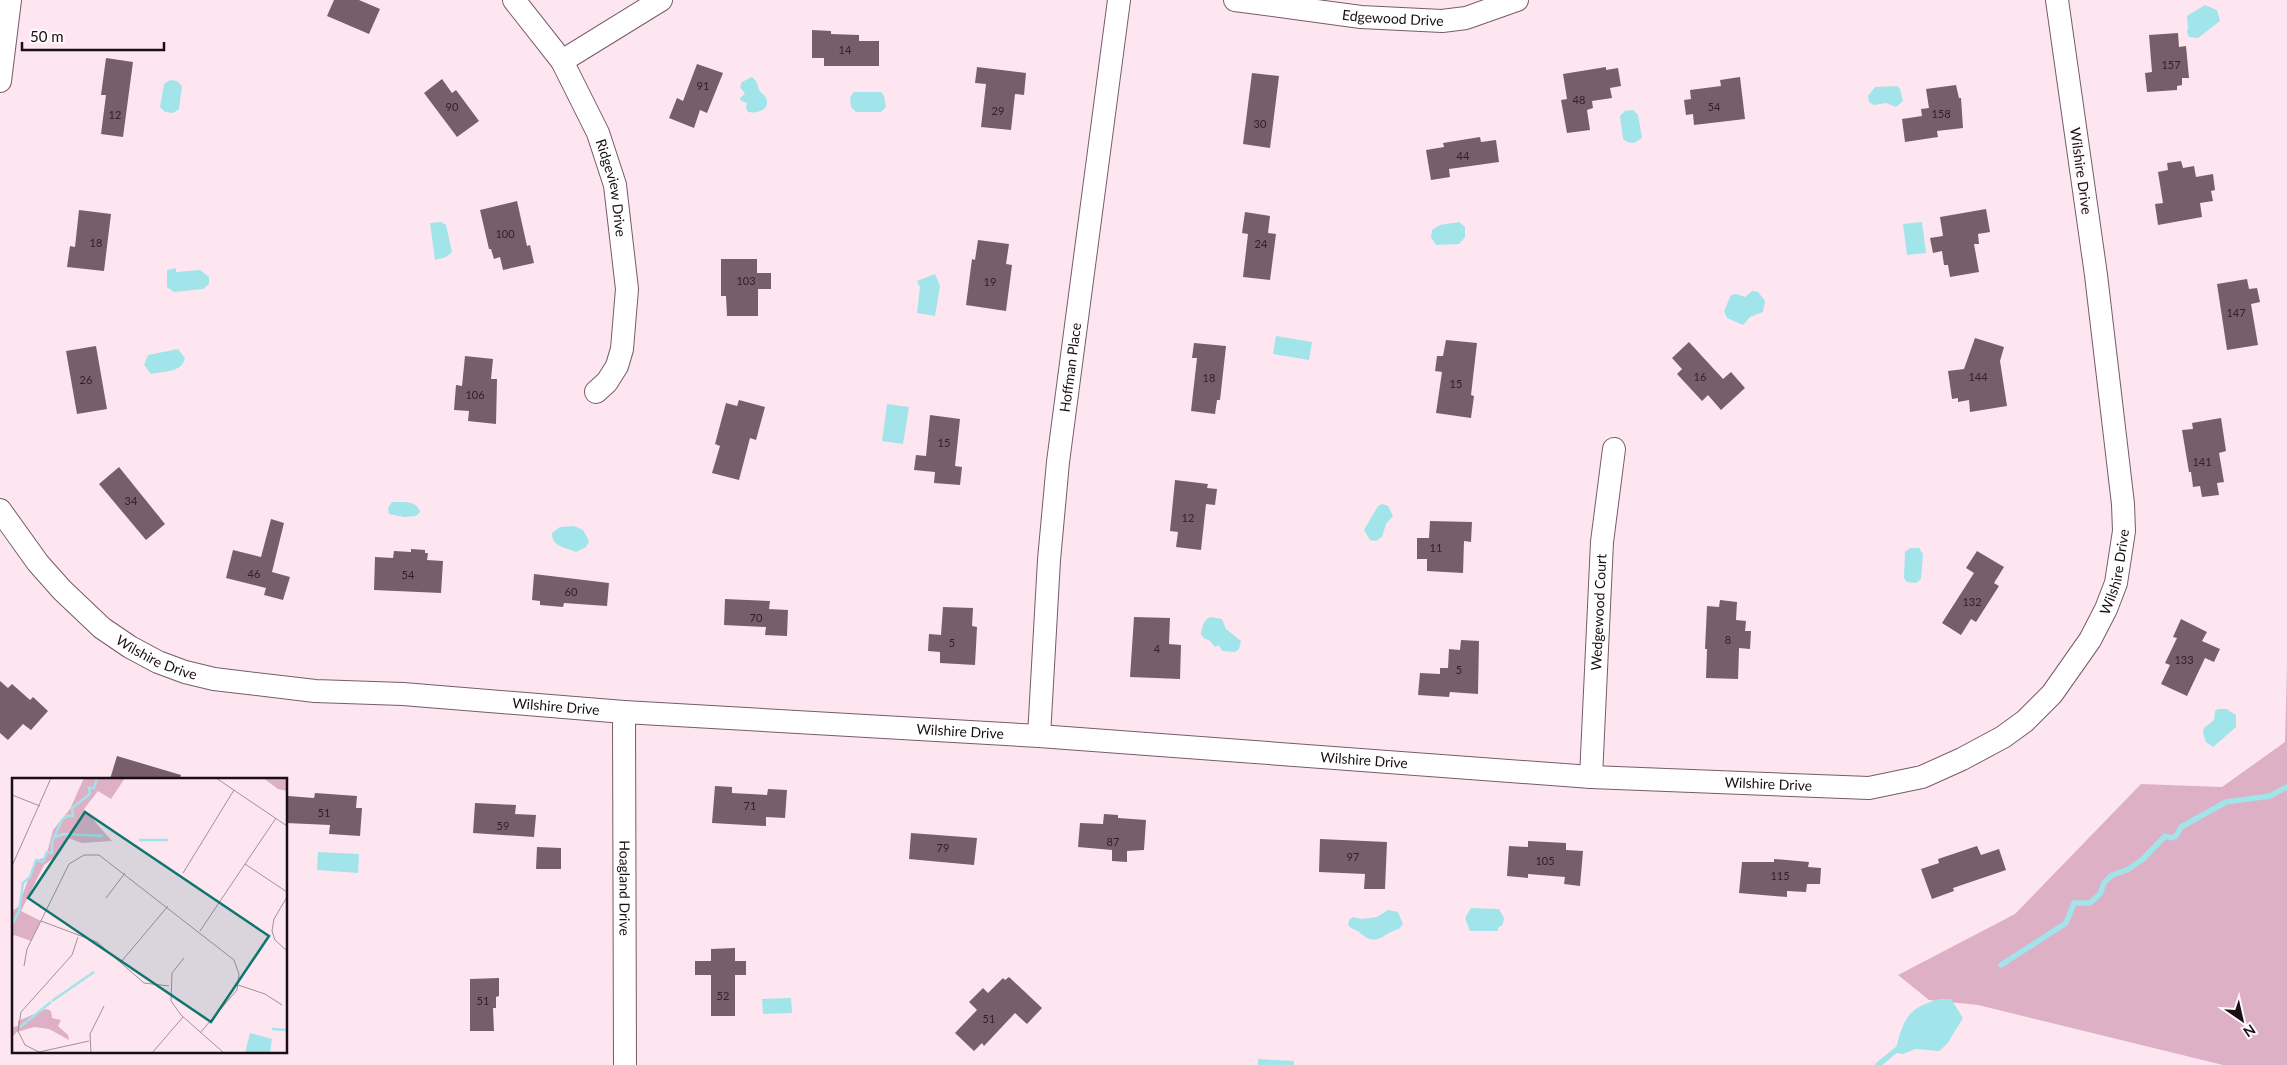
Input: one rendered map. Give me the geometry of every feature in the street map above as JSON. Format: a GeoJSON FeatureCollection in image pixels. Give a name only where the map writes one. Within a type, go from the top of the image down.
{"type":"FeatureCollection","features":[{"type":"Feature","properties":{"kind":"street"},"geometry":{"type":"LineString","coordinates":[[0,81],[10,0]]}},
{"type":"Feature","properties":{"kind":"street","name":"Ridgeview Drive"},"geometry":{"type":"LineString","coordinates":[[514,0],[562,61],[598,133],[615,186],[627,289],[622,349],[617,366],[607,382],[596,392]]}},
{"type":"Feature","properties":{"kind":"street"},"geometry":{"type":"LineString","coordinates":[[562,61],[661,0]]}},
{"type":"Feature","properties":{"kind":"street","name":"Hoffman Place"},"geometry":{"type":"LineString","coordinates":[[1039,736],[1049,560],[1058,462],[1119,0]]}},
{"type":"Feature","properties":{"kind":"street","name":"Edgewood Drive"},"geometry":{"type":"LineString","coordinates":[[1235,0],[1361,17],[1442,21],[1466,18],[1517,0]]}},
{"type":"Feature","properties":{"kind":"street","name":"Wilshire Drive"},"geometry":{"type":"LineString","coordinates":[[0,510],[44,570],[102,628],[130,647],[151,658],[185,672],[214,678],[315,691],[404,694],[624,712],[1039,736],[1592,777],[1869,788],[1922,777],[1962,760],[2003,737],[2025,720],[2052,694],[2090,640],[2106,610],[2116,583],[2124,531],[2123,504],[2096,275],[2057,0]]}},
{"type":"Feature","properties":{"kind":"street","name":"Wedgewood Court"},"geometry":{"type":"LineString","coordinates":[[1592,777],[1602,542],[1614,449]]}},
{"type":"Feature","properties":{"kind":"street","name":"Hoagland Drive"},"geometry":{"type":"LineString","coordinates":[[624,712],[625,1065]]}},
{"type":"Feature","properties":{"kind":"shaded area"},"geometry":{"type":"Polygon","coordinates":[[[2287,664],[2287,1065],[2223,1065],[1978,1005],[1929,1000],[1898,975],[2015,914],[2141,784],[2222,787],[2285,742],[2287,664]]]}},
{"type":"Feature","properties":{"kind":"water"},"geometry":{"type":"Polygon","coordinates":[[[2205,5],[2217,10],[2220,21],[2198,38],[2189,37],[2187,32],[2187,16],[2205,5]]]}},
{"type":"Feature","properties":{"kind":"water"},"geometry":{"type":"Polygon","coordinates":[[[752,77],[766,97],[767,106],[762,110],[748,112],[746,108],[747,103],[741,101],[740,98],[745,94],[740,87],[742,82],[752,77]]]}},
{"type":"Feature","properties":{"kind":"water"},"geometry":{"type":"Polygon","coordinates":[[[170,80],[177,81],[182,86],[179,109],[173,113],[165,112],[160,107],[164,84],[170,80]]]}},
{"type":"Feature","properties":{"kind":"water"},"geometry":{"type":"Polygon","coordinates":[[[1897,86],[1900,89],[1903,101],[1896,107],[1886,103],[1874,105],[1869,102],[1868,96],[1875,87],[1897,86]]]}},
{"type":"Feature","properties":{"kind":"water"},"geometry":{"type":"Polygon","coordinates":[[[854,92],[881,92],[884,96],[886,107],[881,112],[856,112],[851,107],[850,97],[854,92]]]}},
{"type":"Feature","properties":{"kind":"water"},"geometry":{"type":"Polygon","coordinates":[[[1633,110],[1638,115],[1642,138],[1634,143],[1623,139],[1620,116],[1625,111],[1633,110]]]}},
{"type":"Feature","properties":{"kind":"water"},"geometry":{"type":"Polygon","coordinates":[[[441,222],[446,225],[452,252],[446,257],[435,260],[430,223],[441,222]]]}},
{"type":"Feature","properties":{"kind":"water"},"geometry":{"type":"Polygon","coordinates":[[[1459,222],[1465,227],[1465,237],[1459,244],[1436,245],[1431,237],[1432,230],[1440,225],[1459,222]]]}},
{"type":"Feature","properties":{"kind":"water"},"geometry":{"type":"Polygon","coordinates":[[[1922,222],[1926,253],[1907,255],[1903,224],[1922,222]]]}},
{"type":"Feature","properties":{"kind":"water"},"geometry":{"type":"Polygon","coordinates":[[[176,268],[176,272],[200,270],[209,277],[209,284],[203,289],[174,292],[167,287],[167,270],[176,268]]]}},
{"type":"Feature","properties":{"kind":"water"},"geometry":{"type":"Polygon","coordinates":[[[935,274],[940,286],[935,316],[917,313],[920,287],[917,281],[935,274]]]}},
{"type":"Feature","properties":{"kind":"water"},"geometry":{"type":"Polygon","coordinates":[[[1752,291],[1758,292],[1765,301],[1763,312],[1750,317],[1743,325],[1727,318],[1724,311],[1731,295],[1736,294],[1745,297],[1752,291]]]}},
{"type":"Feature","properties":{"kind":"water"},"geometry":{"type":"Polygon","coordinates":[[[1276,336],[1312,342],[1309,360],[1273,354],[1276,336]]]}},
{"type":"Feature","properties":{"kind":"water"},"geometry":{"type":"Polygon","coordinates":[[[178,349],[185,358],[183,363],[176,369],[151,374],[144,365],[148,355],[178,349]]]}},
{"type":"Feature","properties":{"kind":"water"},"geometry":{"type":"Polygon","coordinates":[[[887,404],[909,407],[903,444],[882,441],[887,404]]]}},
{"type":"Feature","properties":{"kind":"water"},"geometry":{"type":"Polygon","coordinates":[[[392,502],[405,502],[416,505],[420,512],[416,516],[404,517],[389,514],[388,508],[392,502]]]}},
{"type":"Feature","properties":{"kind":"water"},"geometry":{"type":"Polygon","coordinates":[[[1382,504],[1388,506],[1393,516],[1386,524],[1382,537],[1376,541],[1370,540],[1364,530],[1378,506],[1382,504]]]}},
{"type":"Feature","properties":{"kind":"water"},"geometry":{"type":"Polygon","coordinates":[[[574,526],[583,530],[589,541],[586,547],[576,552],[557,544],[552,533],[560,527],[574,526]]]}},
{"type":"Feature","properties":{"kind":"water"},"geometry":{"type":"Polygon","coordinates":[[[1910,548],[1919,548],[1923,554],[1921,579],[1916,583],[1907,582],[1904,578],[1905,552],[1910,548]]]}},
{"type":"Feature","properties":{"kind":"water"},"geometry":{"type":"Polygon","coordinates":[[[1210,617],[1222,619],[1226,629],[1241,641],[1239,649],[1235,652],[1222,651],[1219,645],[1215,647],[1201,635],[1203,624],[1210,617]]]}},
{"type":"Feature","properties":{"kind":"water"},"geometry":{"type":"Polygon","coordinates":[[[2227,709],[2236,715],[2236,727],[2213,747],[2206,742],[2203,733],[2204,728],[2214,720],[2215,711],[2227,709]]]}},
{"type":"Feature","properties":{"kind":"water"},"geometry":{"type":"Polygon","coordinates":[[[318,852],[359,854],[358,873],[317,870],[318,852]]]}},
{"type":"Feature","properties":{"kind":"water"},"geometry":{"type":"Polygon","coordinates":[[[1471,908],[1499,909],[1504,918],[1503,924],[1498,928],[1498,931],[1470,931],[1465,918],[1471,908]]]}},
{"type":"Feature","properties":{"kind":"water"},"geometry":{"type":"Polygon","coordinates":[[[1388,910],[1398,912],[1403,924],[1399,929],[1376,940],[1365,937],[1348,925],[1349,920],[1353,917],[1361,919],[1377,917],[1388,910]]]}},
{"type":"Feature","properties":{"kind":"water"},"geometry":{"type":"Polygon","coordinates":[[[791,998],[792,1013],[763,1014],[762,999],[791,998]]]}},
{"type":"Feature","properties":{"kind":"water"},"geometry":{"type":"Polygon","coordinates":[[[1939,999],[1951,999],[1963,1018],[1947,1044],[1939,1051],[1915,1049],[1903,1054],[1897,1053],[1900,1034],[1910,1014],[1924,1004],[1939,999]]]}},
{"type":"Feature","properties":{"kind":"water"},"geometry":{"type":"Polygon","coordinates":[[[1258,1059],[1294,1061],[1294,1065],[1258,1065],[1258,1059]]]}},
{"type":"Feature","properties":{"kind":"building"},"geometry":{"type":"Polygon","coordinates":[[[334,0],[359,0],[380,9],[369,34],[327,16],[334,0]]]}},
{"type":"Feature","properties":{"kind":"building"},"geometry":{"type":"Polygon","coordinates":[[[812,30],[831,31],[831,34],[859,35],[859,41],[879,41],[879,66],[824,66],[824,58],[812,58],[812,30]]]}},
{"type":"Feature","properties":{"kind":"building"},"geometry":{"type":"Polygon","coordinates":[[[2178,33],[2179,47],[2186,46],[2189,78],[2182,78],[2182,85],[2177,86],[2177,90],[2147,92],[2145,73],[2152,72],[2149,35],[2178,33]]]}},
{"type":"Feature","properties":{"kind":"building"},"geometry":{"type":"Polygon","coordinates":[[[106,58],[133,62],[123,137],[101,134],[106,95],[101,95],[106,58]]]}},
{"type":"Feature","properties":{"kind":"building"},"geometry":{"type":"Polygon","coordinates":[[[697,64],[723,73],[707,113],[700,110],[694,128],[669,118],[677,98],[683,101],[697,64]]]}},
{"type":"Feature","properties":{"kind":"building"},"geometry":{"type":"Polygon","coordinates":[[[977,67],[1026,73],[1024,95],[1015,94],[1011,130],[981,127],[986,84],[975,83],[977,67]]]}},
{"type":"Feature","properties":{"kind":"building"},"geometry":{"type":"Polygon","coordinates":[[[1606,67],[1606,70],[1618,68],[1621,86],[1610,88],[1612,98],[1592,101],[1593,108],[1587,110],[1590,130],[1567,133],[1561,100],[1567,99],[1563,74],[1606,67]]]}},
{"type":"Feature","properties":{"kind":"building"},"geometry":{"type":"Polygon","coordinates":[[[1252,73],[1279,76],[1270,148],[1243,144],[1252,73]]]}},
{"type":"Feature","properties":{"kind":"building"},"geometry":{"type":"Polygon","coordinates":[[[1740,77],[1745,119],[1694,125],[1693,114],[1686,115],[1684,100],[1691,99],[1690,90],[1721,86],[1720,80],[1740,77]]]}},
{"type":"Feature","properties":{"kind":"building"},"geometry":{"type":"Polygon","coordinates":[[[442,79],[452,93],[456,90],[479,121],[457,137],[424,93],[442,79]]]}},
{"type":"Feature","properties":{"kind":"building"},"geometry":{"type":"Polygon","coordinates":[[[1956,85],[1959,98],[1961,98],[1963,128],[1937,131],[1938,137],[1905,142],[1902,119],[1922,116],[1921,109],[1929,108],[1926,89],[1956,85]]]}},
{"type":"Feature","properties":{"kind":"building"},"geometry":{"type":"Polygon","coordinates":[[[1480,137],[1481,142],[1496,140],[1499,162],[1449,169],[1450,177],[1431,180],[1426,150],[1444,147],[1443,143],[1480,137]]]}},
{"type":"Feature","properties":{"kind":"building"},"geometry":{"type":"Polygon","coordinates":[[[2181,161],[2183,168],[2194,166],[2196,177],[2213,174],[2215,190],[2211,191],[2213,201],[2200,203],[2202,217],[2158,225],[2155,204],[2163,203],[2158,172],[2168,170],[2167,163],[2181,161]]]}},
{"type":"Feature","properties":{"kind":"building"},"geometry":{"type":"Polygon","coordinates":[[[517,201],[527,246],[530,245],[534,263],[503,270],[500,257],[494,259],[491,249],[489,249],[480,210],[517,201]]]}},
{"type":"Feature","properties":{"kind":"building"},"geometry":{"type":"Polygon","coordinates":[[[1986,209],[1990,232],[1978,234],[1979,244],[1974,244],[1979,272],[1950,277],[1948,265],[1944,265],[1942,251],[1933,253],[1930,238],[1943,236],[1940,217],[1986,209]]]}},
{"type":"Feature","properties":{"kind":"building"},"geometry":{"type":"Polygon","coordinates":[[[79,210],[111,214],[104,271],[67,267],[70,246],[75,247],[79,210]]]}},
{"type":"Feature","properties":{"kind":"building"},"geometry":{"type":"Polygon","coordinates":[[[1245,212],[1270,216],[1268,233],[1276,234],[1270,280],[1243,277],[1248,234],[1242,233],[1245,212]]]}},
{"type":"Feature","properties":{"kind":"building"},"geometry":{"type":"Polygon","coordinates":[[[978,240],[1009,244],[1006,264],[1012,265],[1006,311],[966,305],[972,259],[975,260],[978,240]]]}},
{"type":"Feature","properties":{"kind":"building"},"geometry":{"type":"Polygon","coordinates":[[[721,259],[757,259],[757,273],[771,273],[771,289],[758,289],[758,316],[727,316],[726,296],[721,296],[721,259]]]}},
{"type":"Feature","properties":{"kind":"building"},"geometry":{"type":"Polygon","coordinates":[[[2247,279],[2249,289],[2257,288],[2260,302],[2251,304],[2258,345],[2227,350],[2217,284],[2247,279]]]}},
{"type":"Feature","properties":{"kind":"building"},"geometry":{"type":"Polygon","coordinates":[[[1975,338],[2004,347],[2000,361],[2007,406],[1970,412],[1969,400],[1958,402],[1958,398],[1952,399],[1948,371],[1964,369],[1975,338]]]}},
{"type":"Feature","properties":{"kind":"building"},"geometry":{"type":"Polygon","coordinates":[[[1446,340],[1477,343],[1471,395],[1474,396],[1471,418],[1436,413],[1442,372],[1435,371],[1437,356],[1443,356],[1446,340]]]}},
{"type":"Feature","properties":{"kind":"building"},"geometry":{"type":"Polygon","coordinates":[[[1689,342],[1723,379],[1731,372],[1745,388],[1721,410],[1708,395],[1702,401],[1677,374],[1682,369],[1672,358],[1689,342]]]}},
{"type":"Feature","properties":{"kind":"building"},"geometry":{"type":"Polygon","coordinates":[[[1194,343],[1226,346],[1220,400],[1217,400],[1215,414],[1191,411],[1197,358],[1192,358],[1194,343]]]}},
{"type":"Feature","properties":{"kind":"building"},"geometry":{"type":"Polygon","coordinates":[[[96,346],[107,409],[77,414],[66,351],[96,346]]]}},
{"type":"Feature","properties":{"kind":"building"},"geometry":{"type":"Polygon","coordinates":[[[465,356],[493,359],[491,379],[497,379],[496,424],[468,421],[469,411],[454,410],[456,385],[462,386],[465,356]]]}},
{"type":"Feature","properties":{"kind":"building"},"geometry":{"type":"Polygon","coordinates":[[[739,400],[765,407],[756,440],[750,438],[739,480],[712,473],[720,446],[715,444],[726,403],[737,406],[739,400]]]}},
{"type":"Feature","properties":{"kind":"building"},"geometry":{"type":"Polygon","coordinates":[[[930,415],[960,419],[955,466],[962,467],[960,485],[934,483],[935,472],[914,470],[916,455],[926,456],[930,415]]]}},
{"type":"Feature","properties":{"kind":"building"},"geometry":{"type":"Polygon","coordinates":[[[2221,418],[2226,451],[2219,453],[2224,482],[2217,483],[2219,495],[2202,497],[2200,486],[2193,487],[2182,430],[2193,429],[2192,423],[2221,418]]]}},
{"type":"Feature","properties":{"kind":"building"},"geometry":{"type":"Polygon","coordinates":[[[119,467],[165,524],[146,540],[99,484],[119,467]]]}},
{"type":"Feature","properties":{"kind":"building"},"geometry":{"type":"Polygon","coordinates":[[[1175,480],[1208,484],[1207,488],[1217,489],[1215,505],[1206,504],[1201,550],[1176,547],[1178,532],[1170,531],[1175,480]]]}},
{"type":"Feature","properties":{"kind":"building"},"geometry":{"type":"Polygon","coordinates":[[[271,519],[284,523],[272,572],[290,577],[283,600],[264,595],[266,588],[226,578],[233,550],[261,557],[271,519]]]}},
{"type":"Feature","properties":{"kind":"building"},"geometry":{"type":"Polygon","coordinates":[[[1430,521],[1472,522],[1471,542],[1464,541],[1463,573],[1427,571],[1427,559],[1417,559],[1417,538],[1429,538],[1430,521]]]}},
{"type":"Feature","properties":{"kind":"building"},"geometry":{"type":"Polygon","coordinates":[[[411,549],[425,550],[425,553],[428,553],[427,560],[443,561],[441,593],[374,590],[375,557],[393,558],[394,551],[411,552],[411,549]]]}},
{"type":"Feature","properties":{"kind":"building"},"geometry":{"type":"Polygon","coordinates":[[[1977,551],[2004,567],[1994,583],[1999,586],[1976,622],[1971,619],[1961,635],[1942,623],[1974,573],[1966,568],[1977,551]]]}},
{"type":"Feature","properties":{"kind":"building"},"geometry":{"type":"Polygon","coordinates":[[[534,574],[609,583],[607,606],[564,603],[563,607],[540,605],[540,601],[532,600],[534,574]]]}},
{"type":"Feature","properties":{"kind":"building"},"geometry":{"type":"Polygon","coordinates":[[[725,599],[770,601],[769,609],[788,610],[787,636],[765,635],[766,627],[724,625],[725,599]]]}},
{"type":"Feature","properties":{"kind":"building"},"geometry":{"type":"Polygon","coordinates":[[[1720,600],[1737,602],[1736,620],[1746,621],[1745,631],[1751,631],[1750,649],[1739,648],[1738,679],[1706,678],[1707,606],[1719,607],[1720,600]]]}},
{"type":"Feature","properties":{"kind":"building"},"geometry":{"type":"Polygon","coordinates":[[[943,607],[973,608],[972,626],[977,627],[975,665],[940,663],[940,652],[928,651],[929,634],[941,635],[943,607]]]}},
{"type":"Feature","properties":{"kind":"building"},"geometry":{"type":"Polygon","coordinates":[[[1134,617],[1170,618],[1169,644],[1181,645],[1180,679],[1130,677],[1134,617]]]}},
{"type":"Feature","properties":{"kind":"building"},"geometry":{"type":"Polygon","coordinates":[[[2181,619],[2207,632],[2202,641],[2220,649],[2214,662],[2205,658],[2187,696],[2161,684],[2170,665],[2165,663],[2177,638],[2173,637],[2181,619]]]}},
{"type":"Feature","properties":{"kind":"building"},"geometry":{"type":"Polygon","coordinates":[[[1461,640],[1479,641],[1478,694],[1450,692],[1449,697],[1418,695],[1420,673],[1440,674],[1440,668],[1448,668],[1449,649],[1460,650],[1461,640]]]}},
{"type":"Feature","properties":{"kind":"building"},"geometry":{"type":"Polygon","coordinates":[[[0,681],[8,688],[12,684],[30,700],[33,697],[48,711],[31,730],[23,724],[8,740],[0,733],[0,681]]]}},
{"type":"Feature","properties":{"kind":"building"},"geometry":{"type":"Polygon","coordinates":[[[117,756],[181,775],[180,778],[110,778],[117,756]]]}},
{"type":"Feature","properties":{"kind":"building"},"geometry":{"type":"Polygon","coordinates":[[[715,786],[732,787],[732,793],[767,795],[768,789],[787,790],[785,818],[766,817],[766,826],[712,823],[715,786]]]}},
{"type":"Feature","properties":{"kind":"building"},"geometry":{"type":"Polygon","coordinates":[[[315,793],[357,796],[356,808],[362,808],[360,836],[329,834],[330,825],[288,823],[288,796],[314,798],[315,793]]]}},
{"type":"Feature","properties":{"kind":"building"},"geometry":{"type":"Polygon","coordinates":[[[475,803],[516,805],[515,814],[536,815],[534,837],[473,833],[475,803]]]}},
{"type":"Feature","properties":{"kind":"building"},"geometry":{"type":"Polygon","coordinates":[[[1104,814],[1118,815],[1118,818],[1146,820],[1144,850],[1127,851],[1127,862],[1112,861],[1112,850],[1078,847],[1080,823],[1103,824],[1104,814]]]}},
{"type":"Feature","properties":{"kind":"building"},"geometry":{"type":"Polygon","coordinates":[[[911,833],[977,838],[974,865],[909,859],[911,833]]]}},
{"type":"Feature","properties":{"kind":"building"},"geometry":{"type":"Polygon","coordinates":[[[1320,839],[1387,842],[1385,889],[1364,889],[1365,874],[1319,872],[1320,839]]]}},
{"type":"Feature","properties":{"kind":"building"},"geometry":{"type":"Polygon","coordinates":[[[1528,841],[1566,843],[1566,850],[1583,851],[1580,886],[1564,884],[1565,877],[1528,874],[1528,878],[1507,876],[1509,846],[1528,847],[1528,841]]]}},
{"type":"Feature","properties":{"kind":"building"},"geometry":{"type":"Polygon","coordinates":[[[1977,846],[1981,855],[1999,849],[2006,870],[1953,888],[1954,891],[1932,899],[1921,869],[1939,863],[1938,859],[1977,846]]]}},
{"type":"Feature","properties":{"kind":"building"},"geometry":{"type":"Polygon","coordinates":[[[537,847],[561,848],[561,869],[536,869],[537,847]]]}},
{"type":"Feature","properties":{"kind":"building"},"geometry":{"type":"Polygon","coordinates":[[[1774,859],[1809,862],[1808,867],[1821,868],[1820,884],[1807,884],[1806,892],[1787,891],[1787,897],[1739,893],[1742,862],[1774,862],[1774,859]]]}},
{"type":"Feature","properties":{"kind":"building"},"geometry":{"type":"Polygon","coordinates":[[[735,948],[735,961],[746,961],[746,975],[735,975],[735,1016],[711,1016],[711,975],[695,975],[695,961],[711,961],[711,949],[735,948]]]}},
{"type":"Feature","properties":{"kind":"building"},"geometry":{"type":"Polygon","coordinates":[[[1009,977],[1042,1008],[1027,1024],[1015,1013],[984,1046],[982,1043],[974,1051],[955,1033],[977,1010],[969,1002],[983,988],[988,993],[1003,978],[1005,980],[1009,977]]]}},
{"type":"Feature","properties":{"kind":"building"},"geometry":{"type":"Polygon","coordinates":[[[499,978],[499,996],[496,997],[496,1008],[493,1008],[494,1031],[470,1031],[470,979],[499,978]]]}},
{"type":"Feature","properties":{"kind":"waterway"},"geometry":{"type":"LineString","coordinates":[[2001,965],[2066,923],[2074,903],[2090,903],[2100,894],[2104,883],[2112,875],[2127,870],[2143,859],[2165,836],[2171,838],[2176,836],[2181,827],[2226,802],[2270,796],[2287,787]]}},
{"type":"Feature","properties":{"kind":"waterway"},"geometry":{"type":"LineString","coordinates":[[1878,1065],[1901,1046]]}}]}
